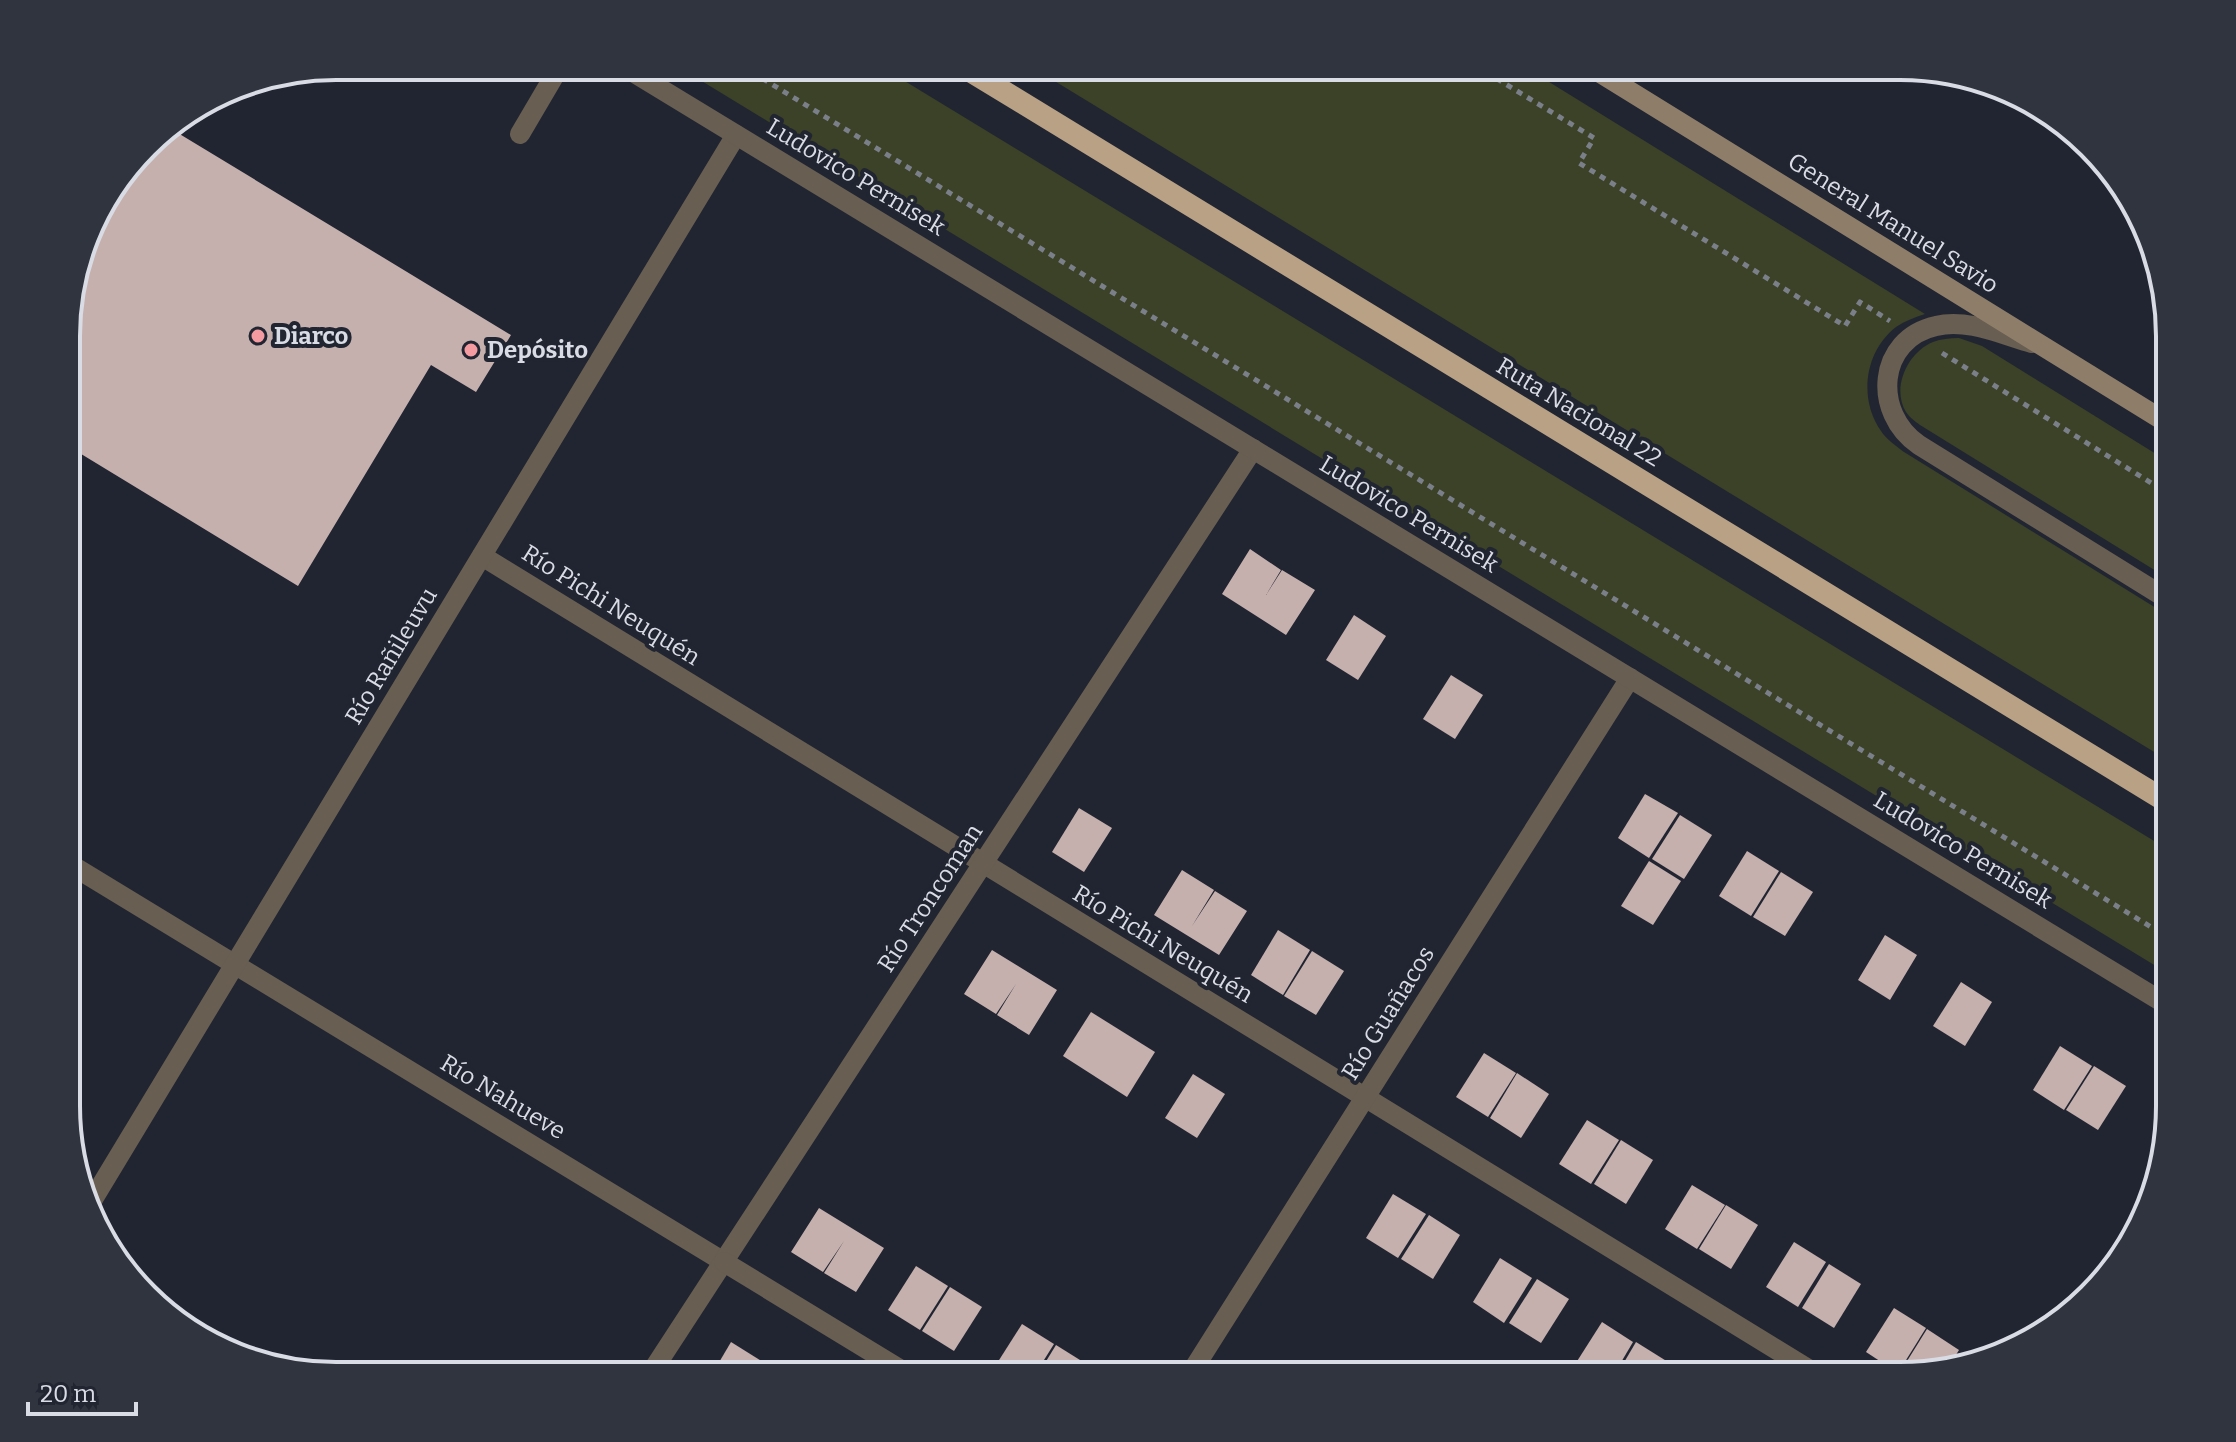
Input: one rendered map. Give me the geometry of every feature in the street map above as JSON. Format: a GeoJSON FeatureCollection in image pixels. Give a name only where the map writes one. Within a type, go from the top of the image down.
{"type":"FeatureCollection","features":[{"type":"Feature","properties":{"kind":"highway","name":"Ruta Nacional 22"},"geometry":{"type":"LineString","coordinates":[[985,80],[2155,794]]}},
{"type":"Feature","properties":{"kind":"main road","name":"General Manuel Savio"},"geometry":{"type":"LineString","coordinates":[[1612,80],[2155,415]]}},
{"type":"Feature","properties":{"kind":"street"},"geometry":{"type":"LineString","coordinates":[[520,134],[552,80]]}},
{"type":"Feature","properties":{"kind":"street","name":"Ludovico Pernisek"},"geometry":{"type":"LineString","coordinates":[[646,80],[2155,997]]}},
{"type":"Feature","properties":{"kind":"street","name":"Río Rañileuvu"},"geometry":{"type":"LineString","coordinates":[[96,1194],[736,135]]}},
{"type":"Feature","properties":{"kind":"street"},"geometry":{"type":"LineString","coordinates":[[2041,345],[1959,324],[1925,329],[1905,344],[1891,365],[1886,390],[1892,414],[1900,429],[1912,441],[2155,591]]}},
{"type":"Feature","properties":{"kind":"street","name":"Río Troncoman"},"geometry":{"type":"LineString","coordinates":[[658,1362],[1253,449]]}},
{"type":"Feature","properties":{"kind":"street","name":"Río Pichi Neuquén"},"geometry":{"type":"LineString","coordinates":[[482,556],[1795,1361]]}},
{"type":"Feature","properties":{"kind":"street","name":"Río Guañacos"},"geometry":{"type":"LineString","coordinates":[[1198,1361],[1630,678]]}},
{"type":"Feature","properties":{"kind":"street","name":"Río Nahueve"},"geometry":{"type":"LineString","coordinates":[[80,870],[887,1362]]}},
{"type":"Feature","properties":{"kind":"path"},"geometry":{"type":"LineString","coordinates":[[765,80],[2155,929]]}},
{"type":"Feature","properties":{"kind":"path"},"geometry":{"type":"LineString","coordinates":[[1499,80],[1594,138],[1579,163],[1845,326],[1860,302],[1898,326]]}},
{"type":"Feature","properties":{"kind":"path"},"geometry":{"type":"LineString","coordinates":[[1941,353],[2155,485]]}},
{"type":"Feature","properties":{"kind":"green space"},"geometry":{"type":"Polygon","coordinates":[[[700,80],[903,80],[2155,841],[2155,965],[700,80]]]}},
{"type":"Feature","properties":{"kind":"green space"},"geometry":{"type":"Polygon","coordinates":[[[1053,80],[1546,80],[1925,314],[1896,327],[1877,349],[1867,390],[1874,418],[1886,437],[1904,452],[2155,607],[2155,752],[1053,80]]]}},
{"type":"Feature","properties":{"kind":"green space"},"geometry":{"type":"Polygon","coordinates":[[[1959,338],[1982,346],[2155,453],[2155,570],[1909,416],[1900,392],[1904,372],[1924,347],[1959,338]]]}},
{"type":"Feature","properties":{"kind":"building","name":"Diarco"},"geometry":{"type":"Polygon","coordinates":[[[180,134],[511,335],[476,392],[431,365],[298,586],[80,453],[80,336],[82,303],[89,270],[106,223],[123,194],[144,167],[180,134]]]}},
{"type":"Feature","properties":{"kind":"building"},"geometry":{"type":"Polygon","coordinates":[[[1250,549],[1281,570],[1266,595],[1282,570],[1315,590],[1286,635],[1222,594],[1250,549]]]}},
{"type":"Feature","properties":{"kind":"building"},"geometry":{"type":"Polygon","coordinates":[[[1354,615],[1386,636],[1358,680],[1326,660],[1354,615]]]}},
{"type":"Feature","properties":{"kind":"building"},"geometry":{"type":"Polygon","coordinates":[[[1451,675],[1483,695],[1455,739],[1423,719],[1451,675]]]}},
{"type":"Feature","properties":{"kind":"building"},"geometry":{"type":"Polygon","coordinates":[[[1645,794],[1678,813],[1649,858],[1618,838],[1645,794]]]}},
{"type":"Feature","properties":{"kind":"building"},"geometry":{"type":"Polygon","coordinates":[[[1079,808],[1112,828],[1084,872],[1052,852],[1079,808]]]}},
{"type":"Feature","properties":{"kind":"building"},"geometry":{"type":"Polygon","coordinates":[[[1680,815],[1712,835],[1684,879],[1652,859],[1680,815]]]}},
{"type":"Feature","properties":{"kind":"building"},"geometry":{"type":"Polygon","coordinates":[[[1747,851],[1779,871],[1751,916],[1719,896],[1747,851]]]}},
{"type":"Feature","properties":{"kind":"building"},"geometry":{"type":"Polygon","coordinates":[[[1649,861],[1681,881],[1653,925],[1621,906],[1649,861]]]}},
{"type":"Feature","properties":{"kind":"building"},"geometry":{"type":"Polygon","coordinates":[[[1182,870],[1214,890],[1192,926],[1215,891],[1247,911],[1219,955],[1154,915],[1182,870]]]}},
{"type":"Feature","properties":{"kind":"building"},"geometry":{"type":"Polygon","coordinates":[[[1781,872],[1813,892],[1785,936],[1753,917],[1781,872]]]}},
{"type":"Feature","properties":{"kind":"building"},"geometry":{"type":"Polygon","coordinates":[[[1278,930],[1310,950],[1283,995],[1251,975],[1278,930]]]}},
{"type":"Feature","properties":{"kind":"building"},"geometry":{"type":"Polygon","coordinates":[[[1885,935],[1917,955],[1890,1000],[1858,980],[1885,935]]]}},
{"type":"Feature","properties":{"kind":"building"},"geometry":{"type":"Polygon","coordinates":[[[992,950],[1057,990],[1029,1035],[997,1015],[1016,984],[996,1014],[964,994],[992,950]]]}},
{"type":"Feature","properties":{"kind":"building"},"geometry":{"type":"Polygon","coordinates":[[[1312,951],[1344,971],[1316,1015],[1284,996],[1312,951]]]}},
{"type":"Feature","properties":{"kind":"building"},"geometry":{"type":"Polygon","coordinates":[[[1961,982],[1992,1002],[1965,1046],[1933,1026],[1961,982]]]}},
{"type":"Feature","properties":{"kind":"building"},"geometry":{"type":"Polygon","coordinates":[[[1091,1012],[1155,1052],[1127,1097],[1063,1056],[1091,1012]]]}},
{"type":"Feature","properties":{"kind":"building"},"geometry":{"type":"Polygon","coordinates":[[[2060,1046],[2092,1066],[2064,1110],[2033,1090],[2060,1046]]]}},
{"type":"Feature","properties":{"kind":"building"},"geometry":{"type":"Polygon","coordinates":[[[1484,1053],[1516,1073],[1488,1117],[1456,1097],[1484,1053]]]}},
{"type":"Feature","properties":{"kind":"building"},"geometry":{"type":"Polygon","coordinates":[[[2094,1066],[2126,1086],[2098,1130],[2066,1110],[2094,1066]]]}},
{"type":"Feature","properties":{"kind":"building"},"geometry":{"type":"Polygon","coordinates":[[[1517,1073],[1549,1094],[1521,1138],[1490,1118],[1517,1073]]]}},
{"type":"Feature","properties":{"kind":"building"},"geometry":{"type":"Polygon","coordinates":[[[1193,1074],[1225,1094],[1197,1138],[1165,1118],[1193,1074]]]}},
{"type":"Feature","properties":{"kind":"building"},"geometry":{"type":"Polygon","coordinates":[[[1587,1120],[1619,1140],[1591,1184],[1559,1164],[1587,1120]]]}},
{"type":"Feature","properties":{"kind":"building"},"geometry":{"type":"Polygon","coordinates":[[[1621,1140],[1653,1160],[1626,1204],[1594,1184],[1621,1140]]]}},
{"type":"Feature","properties":{"kind":"building"},"geometry":{"type":"Polygon","coordinates":[[[1692,1185],[1725,1205],[1697,1249],[1665,1229],[1692,1185]]]}},
{"type":"Feature","properties":{"kind":"building"},"geometry":{"type":"Polygon","coordinates":[[[1393,1194],[1426,1214],[1398,1258],[1366,1238],[1393,1194]]]}},
{"type":"Feature","properties":{"kind":"building"},"geometry":{"type":"Polygon","coordinates":[[[1726,1205],[1758,1225],[1731,1269],[1699,1249],[1726,1205]]]}},
{"type":"Feature","properties":{"kind":"building"},"geometry":{"type":"Polygon","coordinates":[[[819,1208],[884,1248],[856,1292],[824,1273],[844,1241],[823,1272],[791,1252],[819,1208]]]}},
{"type":"Feature","properties":{"kind":"building"},"geometry":{"type":"Polygon","coordinates":[[[1429,1215],[1460,1235],[1433,1279],[1401,1259],[1429,1215]]]}},
{"type":"Feature","properties":{"kind":"building"},"geometry":{"type":"Polygon","coordinates":[[[1794,1242],[1826,1262],[1798,1307],[1766,1287],[1794,1242]]]}},
{"type":"Feature","properties":{"kind":"building"},"geometry":{"type":"Polygon","coordinates":[[[1500,1258],[1532,1278],[1504,1323],[1473,1302],[1500,1258]]]}},
{"type":"Feature","properties":{"kind":"building"},"geometry":{"type":"Polygon","coordinates":[[[1829,1264],[1861,1284],[1834,1328],[1802,1308],[1829,1264]]]}},
{"type":"Feature","properties":{"kind":"building"},"geometry":{"type":"Polygon","coordinates":[[[916,1266],[948,1286],[920,1330],[888,1310],[916,1266]]]}},
{"type":"Feature","properties":{"kind":"building"},"geometry":{"type":"Polygon","coordinates":[[[1537,1279],[1569,1299],[1541,1343],[1509,1323],[1537,1279]]]}},
{"type":"Feature","properties":{"kind":"building"},"geometry":{"type":"Polygon","coordinates":[[[950,1287],[982,1307],[954,1351],[922,1331],[950,1287]]]}},
{"type":"Feature","properties":{"kind":"building"},"geometry":{"type":"Polygon","coordinates":[[[1894,1308],[1926,1328],[1905,1361],[1880,1361],[1866,1352],[1894,1308]]]}},
{"type":"Feature","properties":{"kind":"building"},"geometry":{"type":"Polygon","coordinates":[[[1602,1322],[1633,1342],[1622,1361],[1577,1361],[1602,1322]]]}},
{"type":"Feature","properties":{"kind":"building"},"geometry":{"type":"Polygon","coordinates":[[[1022,1324],[1054,1344],[1043,1362],[998,1362],[1022,1324]]]}},
{"type":"Feature","properties":{"kind":"building"},"geometry":{"type":"Polygon","coordinates":[[[1927,1329],[1959,1350],[1950,1357],[1907,1361],[1927,1329]]]}},
{"type":"Feature","properties":{"kind":"building"},"geometry":{"type":"Polygon","coordinates":[[[731,1342],[763,1362],[719,1362],[731,1342]]]}},
{"type":"Feature","properties":{"kind":"building"},"geometry":{"type":"Polygon","coordinates":[[[1636,1342],[1667,1361],[1625,1361],[1636,1342]]]}},
{"type":"Feature","properties":{"kind":"building"},"geometry":{"type":"Polygon","coordinates":[[[1056,1345],[1082,1362],[1046,1362],[1056,1345]]]}},
{"type":"Feature","properties":{"kind":"place","name":"Diarco"},"geometry":{"type":"Point","coordinates":[258,336]}},
{"type":"Feature","properties":{"kind":"place","name":"Depósito"},"geometry":{"type":"Point","coordinates":[471,350]}}]}
